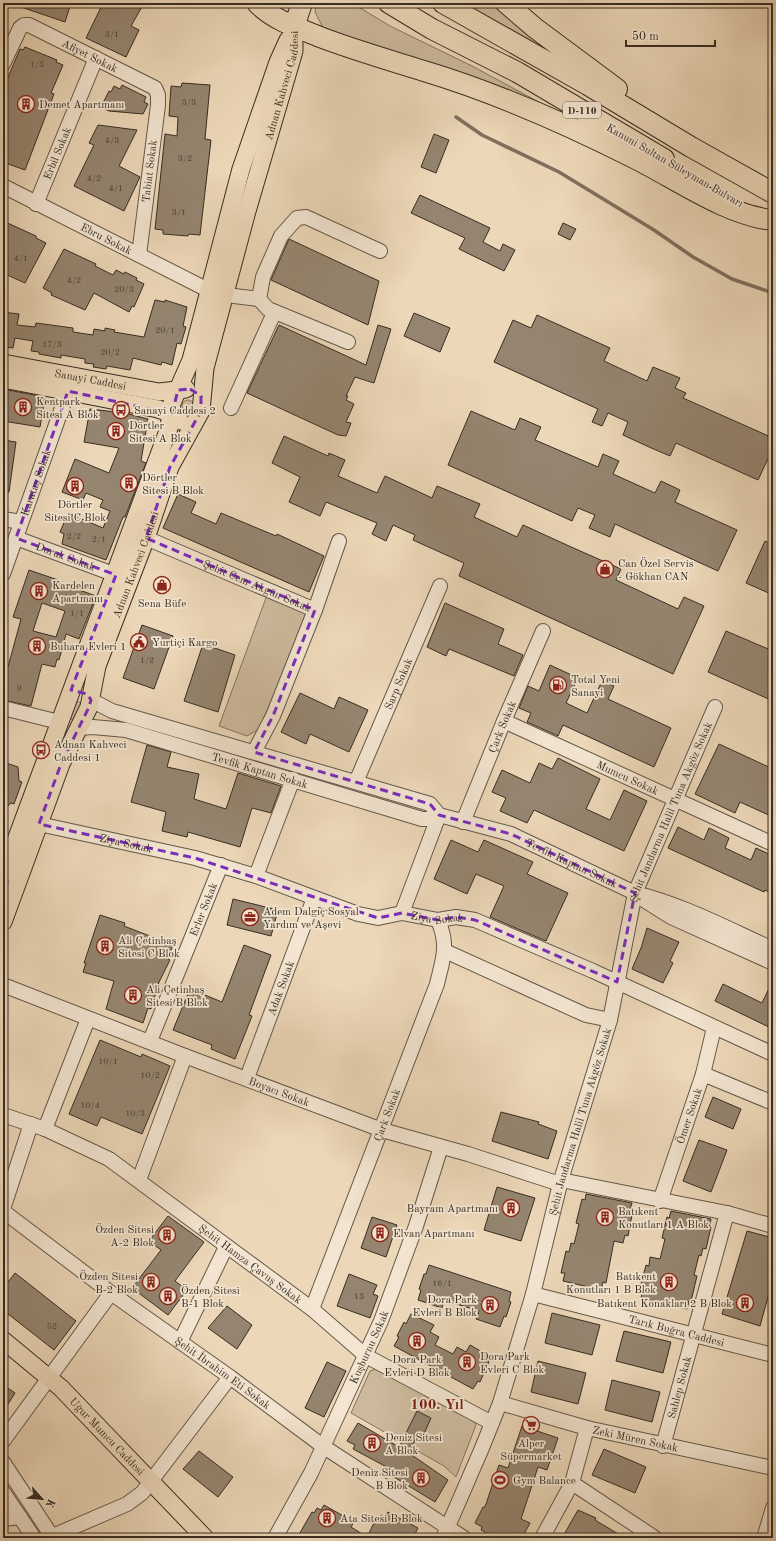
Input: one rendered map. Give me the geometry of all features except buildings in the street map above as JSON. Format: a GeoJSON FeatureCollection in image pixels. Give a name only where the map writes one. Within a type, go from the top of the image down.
{"type":"FeatureCollection","features":[{"type":"Feature","properties":{"kind":"highway"},"geometry":{"type":"LineString","coordinates":[[257,3],[273,16],[294,27],[385,60],[424,70],[532,109],[636,159],[740,212],[759,218],[773,220]]}},
{"type":"Feature","properties":{"kind":"highway"},"geometry":{"type":"LineString","coordinates":[[294,27],[302,3]]}},
{"type":"Feature","properties":{"kind":"highway","name":"Kanuni Sultan Süleyman Bulvarı"},"geometry":{"type":"LineString","coordinates":[[389,3],[432,29],[517,72],[713,188],[773,220]]}},
{"type":"Feature","properties":{"kind":"highway","name":"D-110"},"geometry":{"type":"LineString","coordinates":[[443,3],[773,193]]}},
{"type":"Feature","properties":{"kind":"highway"},"geometry":{"type":"LineString","coordinates":[[506,3],[581,63],[629,98],[700,144],[733,171]]}},
{"type":"Feature","properties":{"kind":"main road","name":"Adnan Kahveci Caddesi"},"geometry":{"type":"LineString","coordinates":[[3,875],[58,722],[116,575],[169,428],[172,414],[172,403],[218,293],[247,211],[294,51],[294,27]]}},
{"type":"Feature","properties":{"kind":"main road","name":"Adnan Kahveci Caddesi"},"geometry":{"type":"LineString","coordinates":[[3,922],[61,764],[85,718],[91,700],[97,666],[103,648],[146,538],[170,467],[201,411],[201,396],[205,368],[218,293]]}},
{"type":"Feature","properties":{"kind":"main road","name":"Sanayi Caddesi"},"geometry":{"type":"LineString","coordinates":[[3,362],[144,390],[158,392],[178,390]]}},
{"type":"Feature","properties":{"kind":"main road","name":"Sanayi Caddesi"},"geometry":{"type":"LineString","coordinates":[[3,379],[158,409],[172,414]]}},
{"type":"Feature","properties":{"kind":"main road"},"geometry":{"type":"LineString","coordinates":[[178,390],[190,389],[197,391],[201,396]]}},
{"type":"Feature","properties":{"kind":"main road"},"geometry":{"type":"LineString","coordinates":[[172,414],[183,423],[194,422]]}},
{"type":"Feature","properties":{"kind":"main road"},"geometry":{"type":"LineString","coordinates":[[71,690],[82,690],[91,700]]}},
{"type":"Feature","properties":{"kind":"main road"},"geometry":{"type":"LineString","coordinates":[[58,722],[71,728],[79,728]]}},
{"type":"Feature","properties":{"kind":"main road","name":"Uğur Mumcu Caddesi"},"geometry":{"type":"LineString","coordinates":[[3,1340],[50,1377],[151,1480],[205,1538]]}},
{"type":"Feature","properties":{"kind":"street","name":"Afiyet Sokak"},"geometry":{"type":"LineString","coordinates":[[3,64],[14,38],[24,24],[37,28],[155,88]]}},
{"type":"Feature","properties":{"kind":"street","name":"Erbil Sokak"},"geometry":{"type":"LineString","coordinates":[[36,204],[96,58]]}},
{"type":"Feature","properties":{"kind":"street","name":"Tabiat Sokak"},"geometry":{"type":"LineString","coordinates":[[138,255],[158,105],[158,95],[155,88]]}},
{"type":"Feature","properties":{"kind":"street","name":"Ebru Sokak"},"geometry":{"type":"LineString","coordinates":[[3,186],[138,255],[218,293],[259,299]]}},
{"type":"Feature","properties":{"kind":"street"},"geometry":{"type":"LineString","coordinates":[[348,342],[274,313],[268,309],[259,299],[263,277],[281,236],[297,218],[306,217],[380,251]]}},
{"type":"Feature","properties":{"kind":"street"},"geometry":{"type":"LineString","coordinates":[[231,408],[274,313]]}},
{"type":"Feature","properties":{"kind":"street","name":"Karataş Sokak"},"geometry":{"type":"LineString","coordinates":[[3,574],[68,391]]}},
{"type":"Feature","properties":{"kind":"street"},"geometry":{"type":"LineString","coordinates":[[3,519],[21,522]]}},
{"type":"Feature","properties":{"kind":"street","name":"Doruk Sokak"},"geometry":{"type":"LineString","coordinates":[[16,538],[116,575]]}},
{"type":"Feature","properties":{"kind":"street","name":"Şehit Cem Akgün Sokak"},"geometry":{"type":"LineString","coordinates":[[146,538],[315,610],[273,716],[254,752]]}},
{"type":"Feature","properties":{"kind":"street"},"geometry":{"type":"LineString","coordinates":[[315,610],[340,541]]}},
{"type":"Feature","properties":{"kind":"street","name":"Sarp Sokak"},"geometry":{"type":"LineString","coordinates":[[356,782],[440,586]]}},
{"type":"Feature","properties":{"kind":"street","name":"Çark Sokak"},"geometry":{"type":"LineString","coordinates":[[463,822],[504,721],[543,631]]}},
{"type":"Feature","properties":{"kind":"street","name":"Tevfik Kaptan Sokak"},"geometry":{"type":"LineString","coordinates":[[91,700],[112,711],[430,804],[439,815],[463,822],[487,826],[511,834],[635,893],[671,917],[773,963]]}},
{"type":"Feature","properties":{"kind":"street","name":"Şehit Jandarma Halil Tuna Akgöz Sokak"},"geometry":{"type":"LineString","coordinates":[[445,1533],[500,1403],[534,1294],[561,1182],[610,1020],[635,893],[715,706]]}},
{"type":"Feature","properties":{"kind":"street"},"geometry":{"type":"LineString","coordinates":[[3,708],[58,722]]}},
{"type":"Feature","properties":{"kind":"street","name":"Mumcu Sokak"},"geometry":{"type":"LineString","coordinates":[[504,721],[773,844]]}},
{"type":"Feature","properties":{"kind":"street","name":"Tevfik Kaptan Sokak"},"geometry":{"type":"LineString","coordinates":[[79,728],[100,727],[126,730],[422,819],[429,819],[439,815]]}},
{"type":"Feature","properties":{"kind":"street"},"geometry":{"type":"LineString","coordinates":[[256,876],[293,779]]}},
{"type":"Feature","properties":{"kind":"street"},"geometry":{"type":"LineString","coordinates":[[402,913],[439,815]]}},
{"type":"Feature","properties":{"kind":"street","name":"Ziya Sokak"},"geometry":{"type":"LineString","coordinates":[[39,824],[195,858],[256,876],[358,914],[378,918],[402,913],[438,920],[456,917],[475,920],[617,982],[773,1054]]}},
{"type":"Feature","properties":{"kind":"street","name":"Erler Sokak"},"geometry":{"type":"LineString","coordinates":[[150,1041],[221,866]]}},
{"type":"Feature","properties":{"kind":"street","name":"Tevfik Kaptan Sokak"},"geometry":{"type":"LineString","coordinates":[[635,893],[681,907],[773,949]]}},
{"type":"Feature","properties":{"kind":"street","name":"Adak Sokak"},"geometry":{"type":"LineString","coordinates":[[247,1078],[314,898]]}},
{"type":"Feature","properties":{"kind":"street","name":"Çark Sokak"},"geometry":{"type":"LineString","coordinates":[[312,1308],[382,1130],[437,984],[446,946],[443,931],[438,920]]}},
{"type":"Feature","properties":{"kind":"street"},"geometry":{"type":"LineString","coordinates":[[445,951],[586,1015],[610,1020]]}},
{"type":"Feature","properties":{"kind":"street","name":"Boyacı Sokak"},"geometry":{"type":"LineString","coordinates":[[3,985],[88,1019],[150,1041],[185,1056],[247,1078],[382,1130],[561,1182],[728,1213],[773,1226]]}},
{"type":"Feature","properties":{"kind":"street"},"geometry":{"type":"LineString","coordinates":[[45,1129],[88,1019]]}},
{"type":"Feature","properties":{"kind":"street","name":"Ömer Sokak"},"geometry":{"type":"LineString","coordinates":[[660,1201],[703,1074],[714,1028]]}},
{"type":"Feature","properties":{"kind":"street"},"geometry":{"type":"LineString","coordinates":[[139,1180],[185,1056]]}},
{"type":"Feature","properties":{"kind":"street"},"geometry":{"type":"LineString","coordinates":[[703,1074],[773,1103]]}},
{"type":"Feature","properties":{"kind":"street","name":"Şehit Hamza Çavuş Sokak"},"geometry":{"type":"LineString","coordinates":[[3,1115],[45,1129],[109,1159],[312,1308],[366,1356],[492,1423]]}},
{"type":"Feature","properties":{"kind":"street"},"geometry":{"type":"LineString","coordinates":[[3,1210],[31,1124]]}},
{"type":"Feature","properties":{"kind":"street","name":"Kuşburnu Sokak"},"geometry":{"type":"LineString","coordinates":[[275,1538],[324,1447],[366,1356],[398,1276],[441,1147]]}},
{"type":"Feature","properties":{"kind":"street","name":"Şehit İbrahim Eti Sokak"},"geometry":{"type":"LineString","coordinates":[[3,1210],[111,1294],[230,1377],[324,1447],[445,1533],[464,1538]]}},
{"type":"Feature","properties":{"kind":"street","name":"Sahlep Sokak"},"geometry":{"type":"LineString","coordinates":[[663,1446],[728,1213]]}},
{"type":"Feature","properties":{"kind":"street"},"geometry":{"type":"LineString","coordinates":[[180,1342],[226,1246]]}},
{"type":"Feature","properties":{"kind":"street"},"geometry":{"type":"LineString","coordinates":[[3,1441],[111,1294]]}},
{"type":"Feature","properties":{"kind":"street","name":"Tarık Buğra Caddesi"},"geometry":{"type":"LineString","coordinates":[[534,1294],[773,1355]]}},
{"type":"Feature","properties":{"kind":"street"},"geometry":{"type":"LineString","coordinates":[[3,1462],[51,1537],[127,1504],[142,1492],[230,1377]]}},
{"type":"Feature","properties":{"kind":"street","name":"Zeki Müren Sokak"},"geometry":{"type":"LineString","coordinates":[[500,1403],[587,1428],[663,1446],[773,1468]]}},
{"type":"Feature","properties":{"kind":"street"},"geometry":{"type":"LineString","coordinates":[[542,1538],[572,1483],[587,1428]]}},
{"type":"Feature","properties":{"kind":"street"},"geometry":{"type":"LineString","coordinates":[[572,1483],[655,1538]]}},
{"type":"Feature","properties":{"kind":"street"},"geometry":{"type":"LineString","coordinates":[[3,1492],[34,1538]]}},
{"type":"Feature","properties":{"kind":"street"},"geometry":{"type":"LineString","coordinates":[[764,1538],[773,1508]]}},
{"type":"Feature","properties":{"kind":"street"},"geometry":{"type":"LineString","coordinates":[[3,1519],[20,1516]]}},
{"type":"Feature","properties":{"kind":"highlighted area"},"geometry":{"type":"Polygon","coordinates":[[[190,389],[201,396],[201,411],[170,467],[146,538],[315,610],[273,716],[254,752],[430,804],[439,815],[511,834],[635,893],[617,982],[475,920],[456,917],[438,920],[402,913],[378,918],[195,858],[39,824],[61,764],[89,707],[91,700],[87,694],[71,690],[116,575],[16,538],[68,391],[172,414],[178,390],[190,389]]]}},
{"type":"Feature","properties":{"kind":"shaded area"},"geometry":{"type":"Polygon","coordinates":[[[316,3],[352,3],[390,26],[472,66],[550,108],[323,28],[315,12],[316,3]]]}},
{"type":"Feature","properties":{"kind":"shaded area"},"geometry":{"type":"Polygon","coordinates":[[[462,3],[495,3],[523,28],[586,74],[462,3]]]}},
{"type":"Feature","properties":{"kind":"shaded area"},"geometry":{"type":"Polygon","coordinates":[[[186,400],[190,400],[194,406],[190,412],[186,412],[182,408],[182,404],[186,400]]]}},
{"type":"Feature","properties":{"kind":"shaded area"},"geometry":{"type":"Polygon","coordinates":[[[267,595],[311,612],[259,729],[247,736],[219,726],[267,595]]]}},
{"type":"Feature","properties":{"kind":"shaded area"},"geometry":{"type":"Polygon","coordinates":[[[75,701],[82,703],[74,721],[70,718],[75,701]]]}},
{"type":"Feature","properties":{"kind":"shaded area"},"geometry":{"type":"Polygon","coordinates":[[[376,1369],[383,1371],[474,1421],[476,1425],[456,1477],[444,1466],[351,1413],[370,1371],[376,1369]]]}},
{"type":"Feature","properties":{"kind":"waterway"},"geometry":{"type":"LineString","coordinates":[[456,117],[482,135],[559,172],[654,230],[693,257],[732,279],[773,293]]}},
{"type":"Feature","properties":{"kind":"place","name":"Demet Apartmanı"},"geometry":{"type":"Point","coordinates":[26,104]}},
{"type":"Feature","properties":{"kind":"place","name":"Kentpark Sitesi A Blok"},"geometry":{"type":"Point","coordinates":[23,407]}},
{"type":"Feature","properties":{"kind":"place","name":"Sanayi Caddesi 2"},"geometry":{"type":"Point","coordinates":[121,410]}},
{"type":"Feature","properties":{"kind":"place","name":"Dörtler Sitesi A Blok"},"geometry":{"type":"Point","coordinates":[116,431]}},
{"type":"Feature","properties":{"kind":"place","name":"Dörtler Sitesi B Blok"},"geometry":{"type":"Point","coordinates":[129,483]}},
{"type":"Feature","properties":{"kind":"place","name":"Dörtler Sitesi C Blok"},"geometry":{"type":"Point","coordinates":[75,486]}},
{"type":"Feature","properties":{"kind":"place","name":"Can Özel Servis - Gökhan CAN"},"geometry":{"type":"Point","coordinates":[605,569]}},
{"type":"Feature","properties":{"kind":"place","name":"Sena Büfe"},"geometry":{"type":"Point","coordinates":[162,585]}},
{"type":"Feature","properties":{"kind":"place","name":"Kardelen Apartmanı"},"geometry":{"type":"Point","coordinates":[39,591]}},
{"type":"Feature","properties":{"kind":"place","name":"Yurtiçi Kargo"},"geometry":{"type":"Point","coordinates":[139,642]}},
{"type":"Feature","properties":{"kind":"place","name":"Buhara Evleri 1"},"geometry":{"type":"Point","coordinates":[37,646]}},
{"type":"Feature","properties":{"kind":"place","name":"Total Yeni Sanayi"},"geometry":{"type":"Point","coordinates":[558,685]}},
{"type":"Feature","properties":{"kind":"place","name":"Adnan Kahveci Caddesi 1"},"geometry":{"type":"Point","coordinates":[41,750]}},
{"type":"Feature","properties":{"kind":"place","name":"Adem Dalgıç Sosyal Yardım ve Aşevi"},"geometry":{"type":"Point","coordinates":[250,917]}},
{"type":"Feature","properties":{"kind":"place","name":"Ali Çetinbaş Sitesi C Blok"},"geometry":{"type":"Point","coordinates":[105,946]}},
{"type":"Feature","properties":{"kind":"place","name":"Ali Çetinbaş Sitesi B Blok"},"geometry":{"type":"Point","coordinates":[133,995]}},
{"type":"Feature","properties":{"kind":"place","name":"Bayram Apartmanı"},"geometry":{"type":"Point","coordinates":[511,1208]}},
{"type":"Feature","properties":{"kind":"place","name":"Batıkent Konutları 1 A Blok"},"geometry":{"type":"Point","coordinates":[605,1217]}},
{"type":"Feature","properties":{"kind":"place","name":"Elvan Apartmanı"},"geometry":{"type":"Point","coordinates":[380,1233]}},
{"type":"Feature","properties":{"kind":"place","name":"Özden Sitesi A-2 Blok"},"geometry":{"type":"Point","coordinates":[167,1235]}},
{"type":"Feature","properties":{"kind":"place","name":"Özden Sitesi B-2 Blok"},"geometry":{"type":"Point","coordinates":[151,1282]}},
{"type":"Feature","properties":{"kind":"place","name":"Batıkent Konutları 1 B Blok"},"geometry":{"type":"Point","coordinates":[669,1282]}},
{"type":"Feature","properties":{"kind":"place","name":"Özden Sitesi B-1 Blok"},"geometry":{"type":"Point","coordinates":[168,1296]}},
{"type":"Feature","properties":{"kind":"place","name":"Batıkent Konakları 2 B Blok"},"geometry":{"type":"Point","coordinates":[745,1303]}},
{"type":"Feature","properties":{"kind":"place","name":"Dora Park Evleri B Blok"},"geometry":{"type":"Point","coordinates":[490,1305]}},
{"type":"Feature","properties":{"kind":"place","name":"Dora Park Evleri D Blok"},"geometry":{"type":"Point","coordinates":[417,1341]}},
{"type":"Feature","properties":{"kind":"place","name":"Dora Park Evleri C Blok"},"geometry":{"type":"Point","coordinates":[467,1362]}},
{"type":"Feature","properties":{"kind":"place","name":"Alper Süpermarket"},"geometry":{"type":"Point","coordinates":[531,1425]}},
{"type":"Feature","properties":{"kind":"place","name":"Deniz Sitesi A Blok"},"geometry":{"type":"Point","coordinates":[372,1443]}},
{"type":"Feature","properties":{"kind":"place","name":"Deniz Sitesi B Blok"},"geometry":{"type":"Point","coordinates":[421,1478]}},
{"type":"Feature","properties":{"kind":"place","name":"Gym Balance"},"geometry":{"type":"Point","coordinates":[500,1480]}},
{"type":"Feature","properties":{"kind":"place","name":"Ata Sitesi B Blok"},"geometry":{"type":"Point","coordinates":[327,1518]}},
{"type":"Feature","properties":{"kind":"district","name":"100. Yıl"},"geometry":{"type":"Point","coordinates":[437,1404]}}]}
